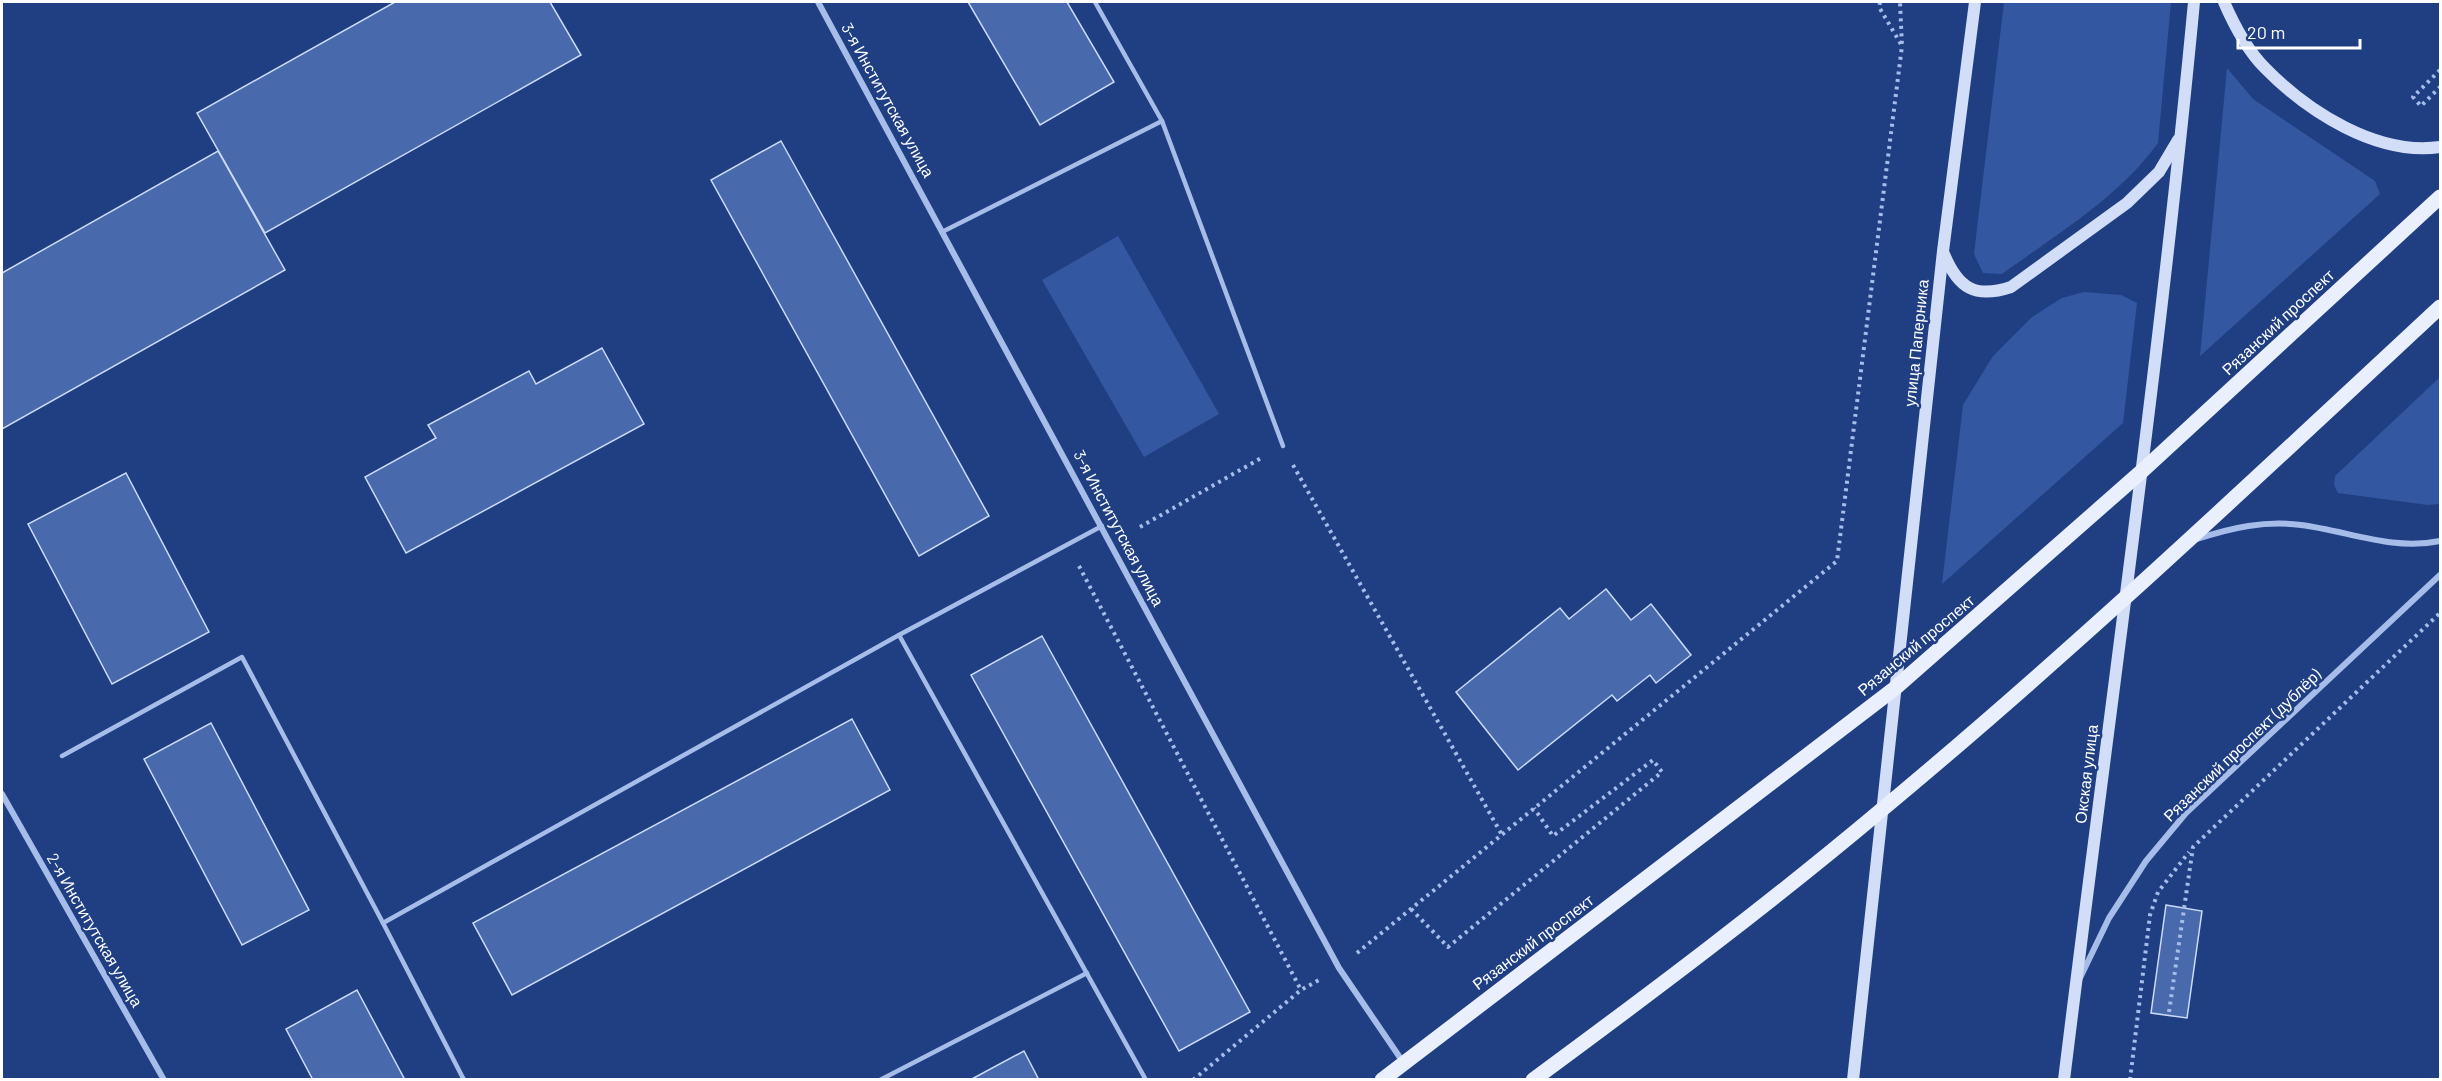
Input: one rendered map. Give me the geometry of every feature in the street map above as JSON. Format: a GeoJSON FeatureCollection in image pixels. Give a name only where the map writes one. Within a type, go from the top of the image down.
{"type":"FeatureCollection","features":[{"type":"Feature","properties":{"kind":"main road","name":"улица Паперника"},"geometry":{"type":"LineString","coordinates":[[1894,689],[1943,251],[1975,2]]}},
{"type":"Feature","properties":{"kind":"main road"},"geometry":{"type":"LineString","coordinates":[[2141,472],[2181,134],[2194,2]]}},
{"type":"Feature","properties":{"kind":"main road"},"geometry":{"type":"LineString","coordinates":[[2224,2],[2233,22],[2264,68],[2301,100],[2346,127],[2377,140],[2421,150],[2440,147]]}},
{"type":"Feature","properties":{"kind":"main road"},"geometry":{"type":"LineString","coordinates":[[1943,251],[1953,275],[1967,287],[1990,294],[2011,287],[2127,203],[2159,172],[2181,134]]}},
{"type":"Feature","properties":{"kind":"main road","name":"Рязанский проспект"},"geometry":{"type":"LineString","coordinates":[[1382,1080],[1894,689],[2141,472],[2440,197]]}},
{"type":"Feature","properties":{"kind":"main road"},"geometry":{"type":"LineString","coordinates":[[1533,1080],[1720,942],[1881,811],[2126,597],[2440,307]]}},
{"type":"Feature","properties":{"kind":"main road","name":"Окская улица"},"geometry":{"type":"LineString","coordinates":[[2064,1080],[2141,472]]}},
{"type":"Feature","properties":{"kind":"main road"},"geometry":{"type":"LineString","coordinates":[[1853,1078],[1894,689]]}},
{"type":"Feature","properties":{"kind":"street","name":"3-я Институтская улица"},"geometry":{"type":"LineString","coordinates":[[818,2],[944,231],[1339,968],[1403,1063]]}},
{"type":"Feature","properties":{"kind":"street"},"geometry":{"type":"LineString","coordinates":[[2185,543],[2230,528],[2267,523],[2300,525],[2387,543],[2424,545],[2440,541]]}},
{"type":"Feature","properties":{"kind":"street","name":"Рязанский проспект (дублёр)"},"geometry":{"type":"LineString","coordinates":[[2075,990],[2109,918],[2146,861],[2186,813],[2440,575]]}},
{"type":"Feature","properties":{"kind":"street","name":"2-я Институтская улица"},"geometry":{"type":"LineString","coordinates":[[2,794],[164,1080]]}},
{"type":"Feature","properties":{"kind":"lane"},"geometry":{"type":"LineString","coordinates":[[1095,2],[1162,121],[1283,446]]}},
{"type":"Feature","properties":{"kind":"lane"},"geometry":{"type":"LineString","coordinates":[[944,231],[1162,121]]}},
{"type":"Feature","properties":{"kind":"lane"},"geometry":{"type":"LineString","coordinates":[[383,923],[899,635],[1102,526]]}},
{"type":"Feature","properties":{"kind":"lane"},"geometry":{"type":"LineString","coordinates":[[899,635],[1146,1080]]}},
{"type":"Feature","properties":{"kind":"lane"},"geometry":{"type":"LineString","coordinates":[[62,756],[242,657],[464,1080]]}},
{"type":"Feature","properties":{"kind":"lane"},"geometry":{"type":"LineString","coordinates":[[880,1080],[1086,973]]}},
{"type":"Feature","properties":{"kind":"path"},"geometry":{"type":"LineString","coordinates":[[1880,2],[1879,8],[1902,46]]}},
{"type":"Feature","properties":{"kind":"path"},"geometry":{"type":"LineString","coordinates":[[1339,968],[1837,561],[1902,46],[1900,2]]}},
{"type":"Feature","properties":{"kind":"path"},"geometry":{"type":"LineString","coordinates":[[2440,70],[2413,97],[2421,106],[2440,87]]}},
{"type":"Feature","properties":{"kind":"path"},"geometry":{"type":"LineString","coordinates":[[1140,527],[1283,446],[1502,835]]}},
{"type":"Feature","properties":{"kind":"path"},"geometry":{"type":"LineString","coordinates":[[1078,563],[1301,990],[1193,1080]]}},
{"type":"Feature","properties":{"kind":"path"},"geometry":{"type":"LineString","coordinates":[[2130,1080],[2150,915],[2158,892],[2193,846],[2440,613]]}},
{"type":"Feature","properties":{"kind":"path"},"geometry":{"type":"LineString","coordinates":[[1411,909],[1448,947],[1662,772],[1653,760],[1553,836],[1534,808]]}},
{"type":"Feature","properties":{"kind":"path"},"geometry":{"type":"LineString","coordinates":[[2169,1012],[2193,846]]}},
{"type":"Feature","properties":{"kind":"shaded area"},"geometry":{"type":"Polygon","coordinates":[[[2004,2],[2171,2],[2158,143],[2142,163],[2106,198],[2002,274],[1983,273],[1974,254],[2004,2]]]}},
{"type":"Feature","properties":{"kind":"shaded area"},"geometry":{"type":"Polygon","coordinates":[[[2227,68],[2253,99],[2375,181],[2380,194],[2200,356],[2227,68]]]}},
{"type":"Feature","properties":{"kind":"shaded area"},"geometry":{"type":"Polygon","coordinates":[[[1118,236],[1219,414],[1144,457],[1042,280],[1118,236]]]}},
{"type":"Feature","properties":{"kind":"shaded area"},"geometry":{"type":"Polygon","coordinates":[[[2084,292],[2121,295],[2137,303],[2123,423],[1942,584],[1963,405],[1993,356],[2032,317],[2062,298],[2084,292]]]}},
{"type":"Feature","properties":{"kind":"shaded area"},"geometry":{"type":"Polygon","coordinates":[[[2440,377],[2440,504],[2428,505],[2338,493],[2334,485],[2335,476],[2440,377]]]}},
{"type":"Feature","properties":{"kind":"building"},"geometry":{"type":"Polygon","coordinates":[[[395,2],[550,2],[581,55],[265,233],[197,113],[395,2]]]}},
{"type":"Feature","properties":{"kind":"building"},"geometry":{"type":"Polygon","coordinates":[[[968,2],[1067,2],[1114,82],[1040,125],[968,2]]]}},
{"type":"Feature","properties":{"kind":"building"},"geometry":{"type":"Polygon","coordinates":[[[781,141],[989,516],[919,556],[711,180],[781,141]]]}},
{"type":"Feature","properties":{"kind":"building"},"geometry":{"type":"Polygon","coordinates":[[[218,151],[285,270],[2,429],[2,273],[218,151]]]}},
{"type":"Feature","properties":{"kind":"building"},"geometry":{"type":"Polygon","coordinates":[[[602,348],[644,424],[406,553],[365,477],[436,438],[428,425],[529,371],[536,384],[602,348]]]}},
{"type":"Feature","properties":{"kind":"building"},"geometry":{"type":"Polygon","coordinates":[[[126,473],[209,632],[112,684],[28,524],[126,473]]]}},
{"type":"Feature","properties":{"kind":"building"},"geometry":{"type":"Polygon","coordinates":[[[1606,589],[1631,620],[1651,604],[1691,655],[1656,683],[1650,675],[1617,701],[1612,695],[1518,770],[1456,692],[1560,608],[1569,619],[1606,589]]]}},
{"type":"Feature","properties":{"kind":"building"},"geometry":{"type":"Polygon","coordinates":[[[1042,636],[1250,1012],[1179,1051],[971,675],[1042,636]]]}},
{"type":"Feature","properties":{"kind":"building"},"geometry":{"type":"Polygon","coordinates":[[[852,719],[890,790],[512,995],[473,923],[852,719]]]}},
{"type":"Feature","properties":{"kind":"building"},"geometry":{"type":"Polygon","coordinates":[[[211,723],[309,910],[242,945],[144,759],[211,723]]]}},
{"type":"Feature","properties":{"kind":"building"},"geometry":{"type":"Polygon","coordinates":[[[2166,905],[2202,911],[2187,1018],[2151,1013],[2166,905]]]}},
{"type":"Feature","properties":{"kind":"building"},"geometry":{"type":"Polygon","coordinates":[[[357,990],[405,1080],[313,1080],[286,1029],[357,990]]]}},
{"type":"Feature","properties":{"kind":"building"},"geometry":{"type":"Polygon","coordinates":[[[1024,1051],[1039,1080],[970,1080],[1024,1051]]]}}]}
